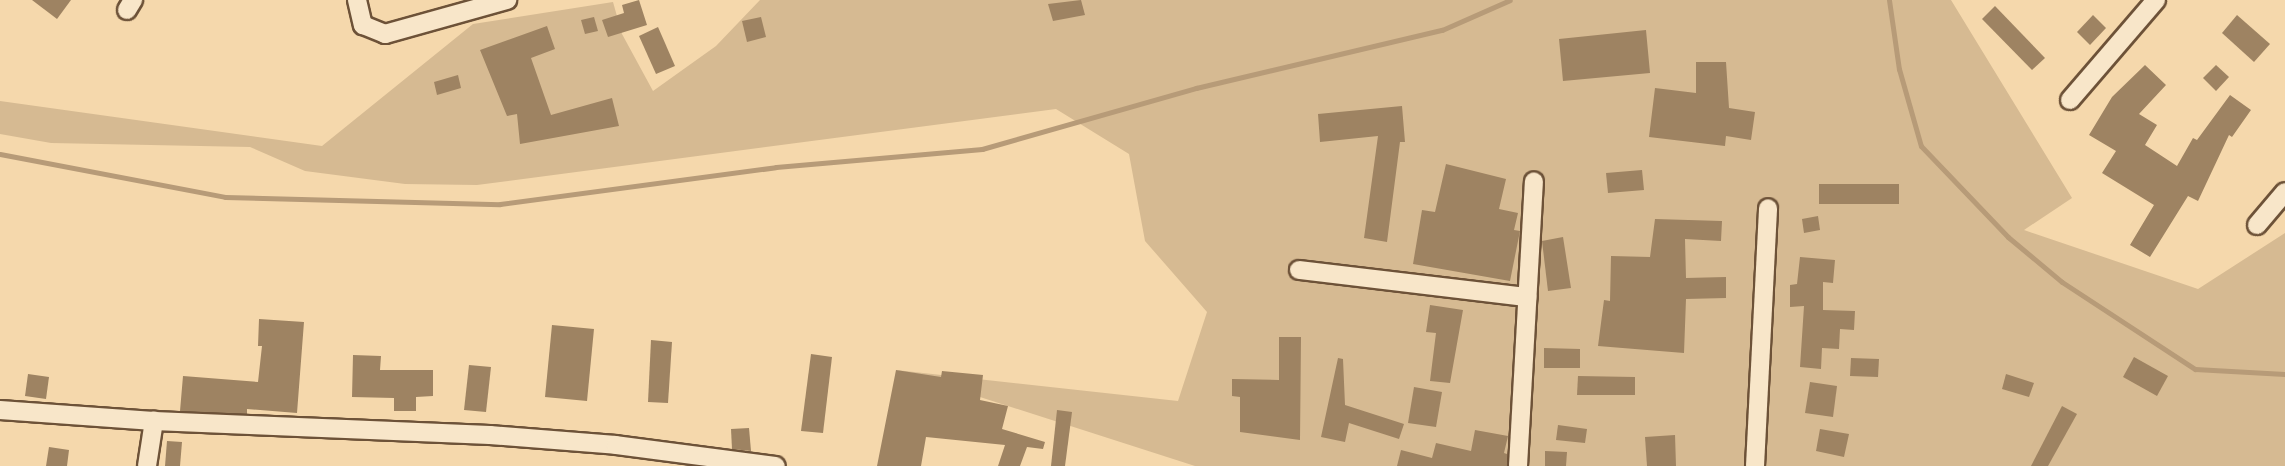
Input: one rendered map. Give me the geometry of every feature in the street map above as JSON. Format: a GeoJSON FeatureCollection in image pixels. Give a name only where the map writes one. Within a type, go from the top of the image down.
{"type":"FeatureCollection","features":[{"type":"Feature","properties":{"kind":"street"},"geometry":{"type":"LineString","coordinates":[[357,0],[363,25],[385,34],[507,0]]}},
{"type":"Feature","properties":{"kind":"street"},"geometry":{"type":"LineString","coordinates":[[2070,100],[2156,0]]}},
{"type":"Feature","properties":{"kind":"street"},"geometry":{"type":"LineString","coordinates":[[1518,466],[1534,181]]}},
{"type":"Feature","properties":{"kind":"street"},"geometry":{"type":"LineString","coordinates":[[2257,225],[2285,192]]}},
{"type":"Feature","properties":{"kind":"street"},"geometry":{"type":"LineString","coordinates":[[1755,466],[1768,208]]}},
{"type":"Feature","properties":{"kind":"street"},"geometry":{"type":"LineString","coordinates":[[1299,270],[1527,297]]}},
{"type":"Feature","properties":{"kind":"street"},"geometry":{"type":"LineString","coordinates":[[0,410],[154,421],[490,435],[616,445],[776,466]]}},
{"type":"Feature","properties":{"kind":"street"},"geometry":{"type":"LineString","coordinates":[[147,466],[154,421]]}},
{"type":"Feature","properties":{"kind":"shaded area"},"geometry":{"type":"Polygon","coordinates":[[[760,0],[1951,0],[2072,198],[2024,230],[2198,289],[2285,233],[2285,466],[1195,466],[896,370],[1178,401],[1207,312],[1145,241],[1129,154],[1056,109],[477,185],[405,184],[305,171],[250,147],[51,143],[0,134],[0,101],[322,146],[473,24],[613,2],[622,34],[653,91],[716,46],[760,0]]]}},
{"type":"Feature","properties":{"kind":"building"},"geometry":{"type":"Polygon","coordinates":[[[32,0],[71,0],[57,19],[32,0]]]}},
{"type":"Feature","properties":{"kind":"building"},"geometry":{"type":"Polygon","coordinates":[[[639,0],[647,25],[608,37],[602,20],[624,13],[622,5],[639,0]]]}},
{"type":"Feature","properties":{"kind":"building"},"geometry":{"type":"Polygon","coordinates":[[[1081,0],[1085,15],[1053,21],[1048,4],[1081,0]]]}},
{"type":"Feature","properties":{"kind":"building"},"geometry":{"type":"Polygon","coordinates":[[[1995,6],[2045,58],[2032,70],[1982,19],[1995,6]]]}},
{"type":"Feature","properties":{"kind":"building"},"geometry":{"type":"Polygon","coordinates":[[[2093,15],[2106,28],[2090,45],[2077,32],[2093,15]]]}},
{"type":"Feature","properties":{"kind":"building"},"geometry":{"type":"Polygon","coordinates":[[[2237,15],[2270,44],[2254,62],[2222,33],[2237,15]]]}},
{"type":"Feature","properties":{"kind":"building"},"geometry":{"type":"Polygon","coordinates":[[[594,17],[598,31],[585,34],[581,20],[594,17]]]}},
{"type":"Feature","properties":{"kind":"building"},"geometry":{"type":"Polygon","coordinates":[[[761,17],[766,37],[747,42],[742,21],[761,17]]]}},
{"type":"Feature","properties":{"kind":"building"},"geometry":{"type":"Polygon","coordinates":[[[547,26],[555,49],[531,58],[551,115],[612,98],[619,126],[520,144],[517,114],[507,116],[480,50],[547,26]]]}},
{"type":"Feature","properties":{"kind":"building"},"geometry":{"type":"Polygon","coordinates":[[[658,27],[675,66],[656,74],[639,36],[658,27]]]}},
{"type":"Feature","properties":{"kind":"building"},"geometry":{"type":"Polygon","coordinates":[[[1646,30],[1650,73],[1563,81],[1559,39],[1646,30]]]}},
{"type":"Feature","properties":{"kind":"building"},"geometry":{"type":"Polygon","coordinates":[[[1696,62],[1726,62],[1729,108],[1755,112],[1751,140],[1726,136],[1725,146],[1649,137],[1655,88],[1696,93],[1696,62]]]}},
{"type":"Feature","properties":{"kind":"building"},"geometry":{"type":"Polygon","coordinates":[[[2145,65],[2166,85],[2139,114],[2157,125],[2145,145],[2177,166],[2193,138],[2197,140],[2230,95],[2251,110],[2232,137],[2229,135],[2198,201],[2188,196],[2150,257],[2130,245],[2154,205],[2102,173],[2116,151],[2089,135],[2112,97],[2145,65]]]}},
{"type":"Feature","properties":{"kind":"building"},"geometry":{"type":"Polygon","coordinates":[[[2216,65],[2229,77],[2216,91],[2203,78],[2216,65]]]}},
{"type":"Feature","properties":{"kind":"building"},"geometry":{"type":"Polygon","coordinates":[[[458,75],[461,88],[437,95],[434,82],[458,75]]]}},
{"type":"Feature","properties":{"kind":"building"},"geometry":{"type":"Polygon","coordinates":[[[1402,106],[1405,142],[1400,142],[1387,242],[1364,238],[1378,136],[1320,142],[1318,114],[1402,106]]]}},
{"type":"Feature","properties":{"kind":"building"},"geometry":{"type":"Polygon","coordinates":[[[1446,164],[1506,179],[1499,209],[1518,213],[1514,230],[1520,231],[1510,281],[1413,264],[1422,210],[1435,212],[1446,164]]]}},
{"type":"Feature","properties":{"kind":"building"},"geometry":{"type":"Polygon","coordinates":[[[1642,170],[1644,190],[1608,193],[1606,173],[1642,170]]]}},
{"type":"Feature","properties":{"kind":"building"},"geometry":{"type":"Polygon","coordinates":[[[1819,184],[1899,184],[1899,204],[1819,204],[1819,184]]]}},
{"type":"Feature","properties":{"kind":"building"},"geometry":{"type":"Polygon","coordinates":[[[1818,216],[1820,230],[1804,233],[1802,219],[1818,216]]]}},
{"type":"Feature","properties":{"kind":"building"},"geometry":{"type":"Polygon","coordinates":[[[1655,219],[1722,221],[1721,241],[1685,239],[1686,278],[1726,277],[1726,298],[1686,299],[1684,353],[1598,346],[1604,300],[1610,301],[1611,256],[1650,257],[1655,219]]]}},
{"type":"Feature","properties":{"kind":"building"},"geometry":{"type":"Polygon","coordinates":[[[1563,237],[1571,288],[1548,291],[1542,241],[1563,237]]]}},
{"type":"Feature","properties":{"kind":"building"},"geometry":{"type":"Polygon","coordinates":[[[1800,257],[1835,260],[1833,283],[1823,282],[1823,310],[1855,311],[1854,330],[1840,329],[1839,349],[1822,348],[1821,369],[1800,367],[1804,306],[1790,307],[1790,285],[1797,284],[1800,257]]]}},
{"type":"Feature","properties":{"kind":"building"},"geometry":{"type":"Polygon","coordinates":[[[1430,305],[1463,310],[1450,383],[1430,381],[1436,333],[1426,332],[1430,305]]]}},
{"type":"Feature","properties":{"kind":"building"},"geometry":{"type":"Polygon","coordinates":[[[259,319],[304,322],[297,413],[247,409],[247,414],[180,411],[183,376],[258,382],[262,346],[258,346],[259,319]]]}},
{"type":"Feature","properties":{"kind":"building"},"geometry":{"type":"Polygon","coordinates":[[[552,325],[594,329],[587,401],[545,397],[552,325]]]}},
{"type":"Feature","properties":{"kind":"building"},"geometry":{"type":"Polygon","coordinates":[[[1279,337],[1301,337],[1300,440],[1240,432],[1240,397],[1232,396],[1232,379],[1279,380],[1279,337]]]}},
{"type":"Feature","properties":{"kind":"building"},"geometry":{"type":"Polygon","coordinates":[[[651,340],[672,342],[668,403],[648,402],[651,340]]]}},
{"type":"Feature","properties":{"kind":"building"},"geometry":{"type":"Polygon","coordinates":[[[1544,348],[1580,349],[1580,368],[1544,368],[1544,348]]]}},
{"type":"Feature","properties":{"kind":"building"},"geometry":{"type":"Polygon","coordinates":[[[811,354],[832,357],[823,433],[801,431],[811,354]]]}},
{"type":"Feature","properties":{"kind":"building"},"geometry":{"type":"Polygon","coordinates":[[[353,355],[381,356],[380,370],[433,370],[433,396],[416,397],[416,411],[394,411],[394,398],[352,397],[353,355]]]}},
{"type":"Feature","properties":{"kind":"building"},"geometry":{"type":"Polygon","coordinates":[[[2134,357],[2168,376],[2157,396],[2123,377],[2134,357]]]}},
{"type":"Feature","properties":{"kind":"building"},"geometry":{"type":"Polygon","coordinates":[[[1338,358],[1343,359],[1345,405],[1404,424],[1399,439],[1349,423],[1345,442],[1321,437],[1338,358]]]}},
{"type":"Feature","properties":{"kind":"building"},"geometry":{"type":"Polygon","coordinates":[[[1851,358],[1879,359],[1878,377],[1850,376],[1851,358]]]}},
{"type":"Feature","properties":{"kind":"building"},"geometry":{"type":"Polygon","coordinates":[[[469,365],[491,367],[486,412],[464,410],[469,365]]]}},
{"type":"Feature","properties":{"kind":"building"},"geometry":{"type":"Polygon","coordinates":[[[896,370],[941,377],[942,371],[983,375],[980,400],[1008,406],[1002,429],[1045,442],[1043,449],[1027,447],[1020,466],[998,466],[1005,445],[926,437],[921,466],[877,466],[896,370]]]}},
{"type":"Feature","properties":{"kind":"building"},"geometry":{"type":"Polygon","coordinates":[[[28,374],[49,377],[46,399],[25,396],[28,374]]]}},
{"type":"Feature","properties":{"kind":"building"},"geometry":{"type":"Polygon","coordinates":[[[2006,374],[2034,383],[2029,397],[2002,389],[2006,374]]]}},
{"type":"Feature","properties":{"kind":"building"},"geometry":{"type":"Polygon","coordinates":[[[1578,376],[1635,377],[1635,395],[1577,395],[1578,376]]]}},
{"type":"Feature","properties":{"kind":"building"},"geometry":{"type":"Polygon","coordinates":[[[1810,382],[1837,386],[1833,417],[1805,413],[1810,382]]]}},
{"type":"Feature","properties":{"kind":"building"},"geometry":{"type":"Polygon","coordinates":[[[1414,387],[1442,392],[1436,427],[1408,423],[1414,387]]]}},
{"type":"Feature","properties":{"kind":"building"},"geometry":{"type":"Polygon","coordinates":[[[2062,406],[2077,414],[2048,466],[2031,466],[2062,406]]]}},
{"type":"Feature","properties":{"kind":"building"},"geometry":{"type":"Polygon","coordinates":[[[1057,410],[1072,412],[1065,466],[1051,466],[1057,410]]]}},
{"type":"Feature","properties":{"kind":"building"},"geometry":{"type":"Polygon","coordinates":[[[1558,425],[1587,429],[1585,443],[1556,440],[1558,425]]]}},
{"type":"Feature","properties":{"kind":"building"},"geometry":{"type":"Polygon","coordinates":[[[749,428],[751,451],[732,449],[731,429],[749,428]]]}},
{"type":"Feature","properties":{"kind":"building"},"geometry":{"type":"Polygon","coordinates":[[[1820,429],[1849,434],[1844,457],[1816,451],[1820,429]]]}},
{"type":"Feature","properties":{"kind":"building"},"geometry":{"type":"Polygon","coordinates":[[[1475,430],[1508,436],[1504,453],[1507,454],[1507,466],[1397,466],[1401,450],[1432,458],[1436,443],[1471,451],[1475,430]]]}},
{"type":"Feature","properties":{"kind":"building"},"geometry":{"type":"Polygon","coordinates":[[[1675,435],[1676,466],[1647,466],[1645,437],[1675,435]]]}},
{"type":"Feature","properties":{"kind":"building"},"geometry":{"type":"Polygon","coordinates":[[[167,441],[182,442],[180,466],[165,466],[167,441]]]}},
{"type":"Feature","properties":{"kind":"building"},"geometry":{"type":"Polygon","coordinates":[[[49,447],[69,450],[67,466],[46,466],[49,447]]]}},
{"type":"Feature","properties":{"kind":"building"},"geometry":{"type":"Polygon","coordinates":[[[1545,451],[1567,452],[1566,466],[1545,466],[1545,451]]]}},
{"type":"Feature","properties":{"kind":"waterway"},"geometry":{"type":"LineString","coordinates":[[0,154],[225,197],[500,204],[776,167],[982,149],[1196,88],[1442,30],[1510,0]]}},
{"type":"Feature","properties":{"kind":"waterway"},"geometry":{"type":"LineString","coordinates":[[1889,0],[1899,69],[1921,146],[2008,237],[2062,282],[2195,369],[2285,374]]}}]}
